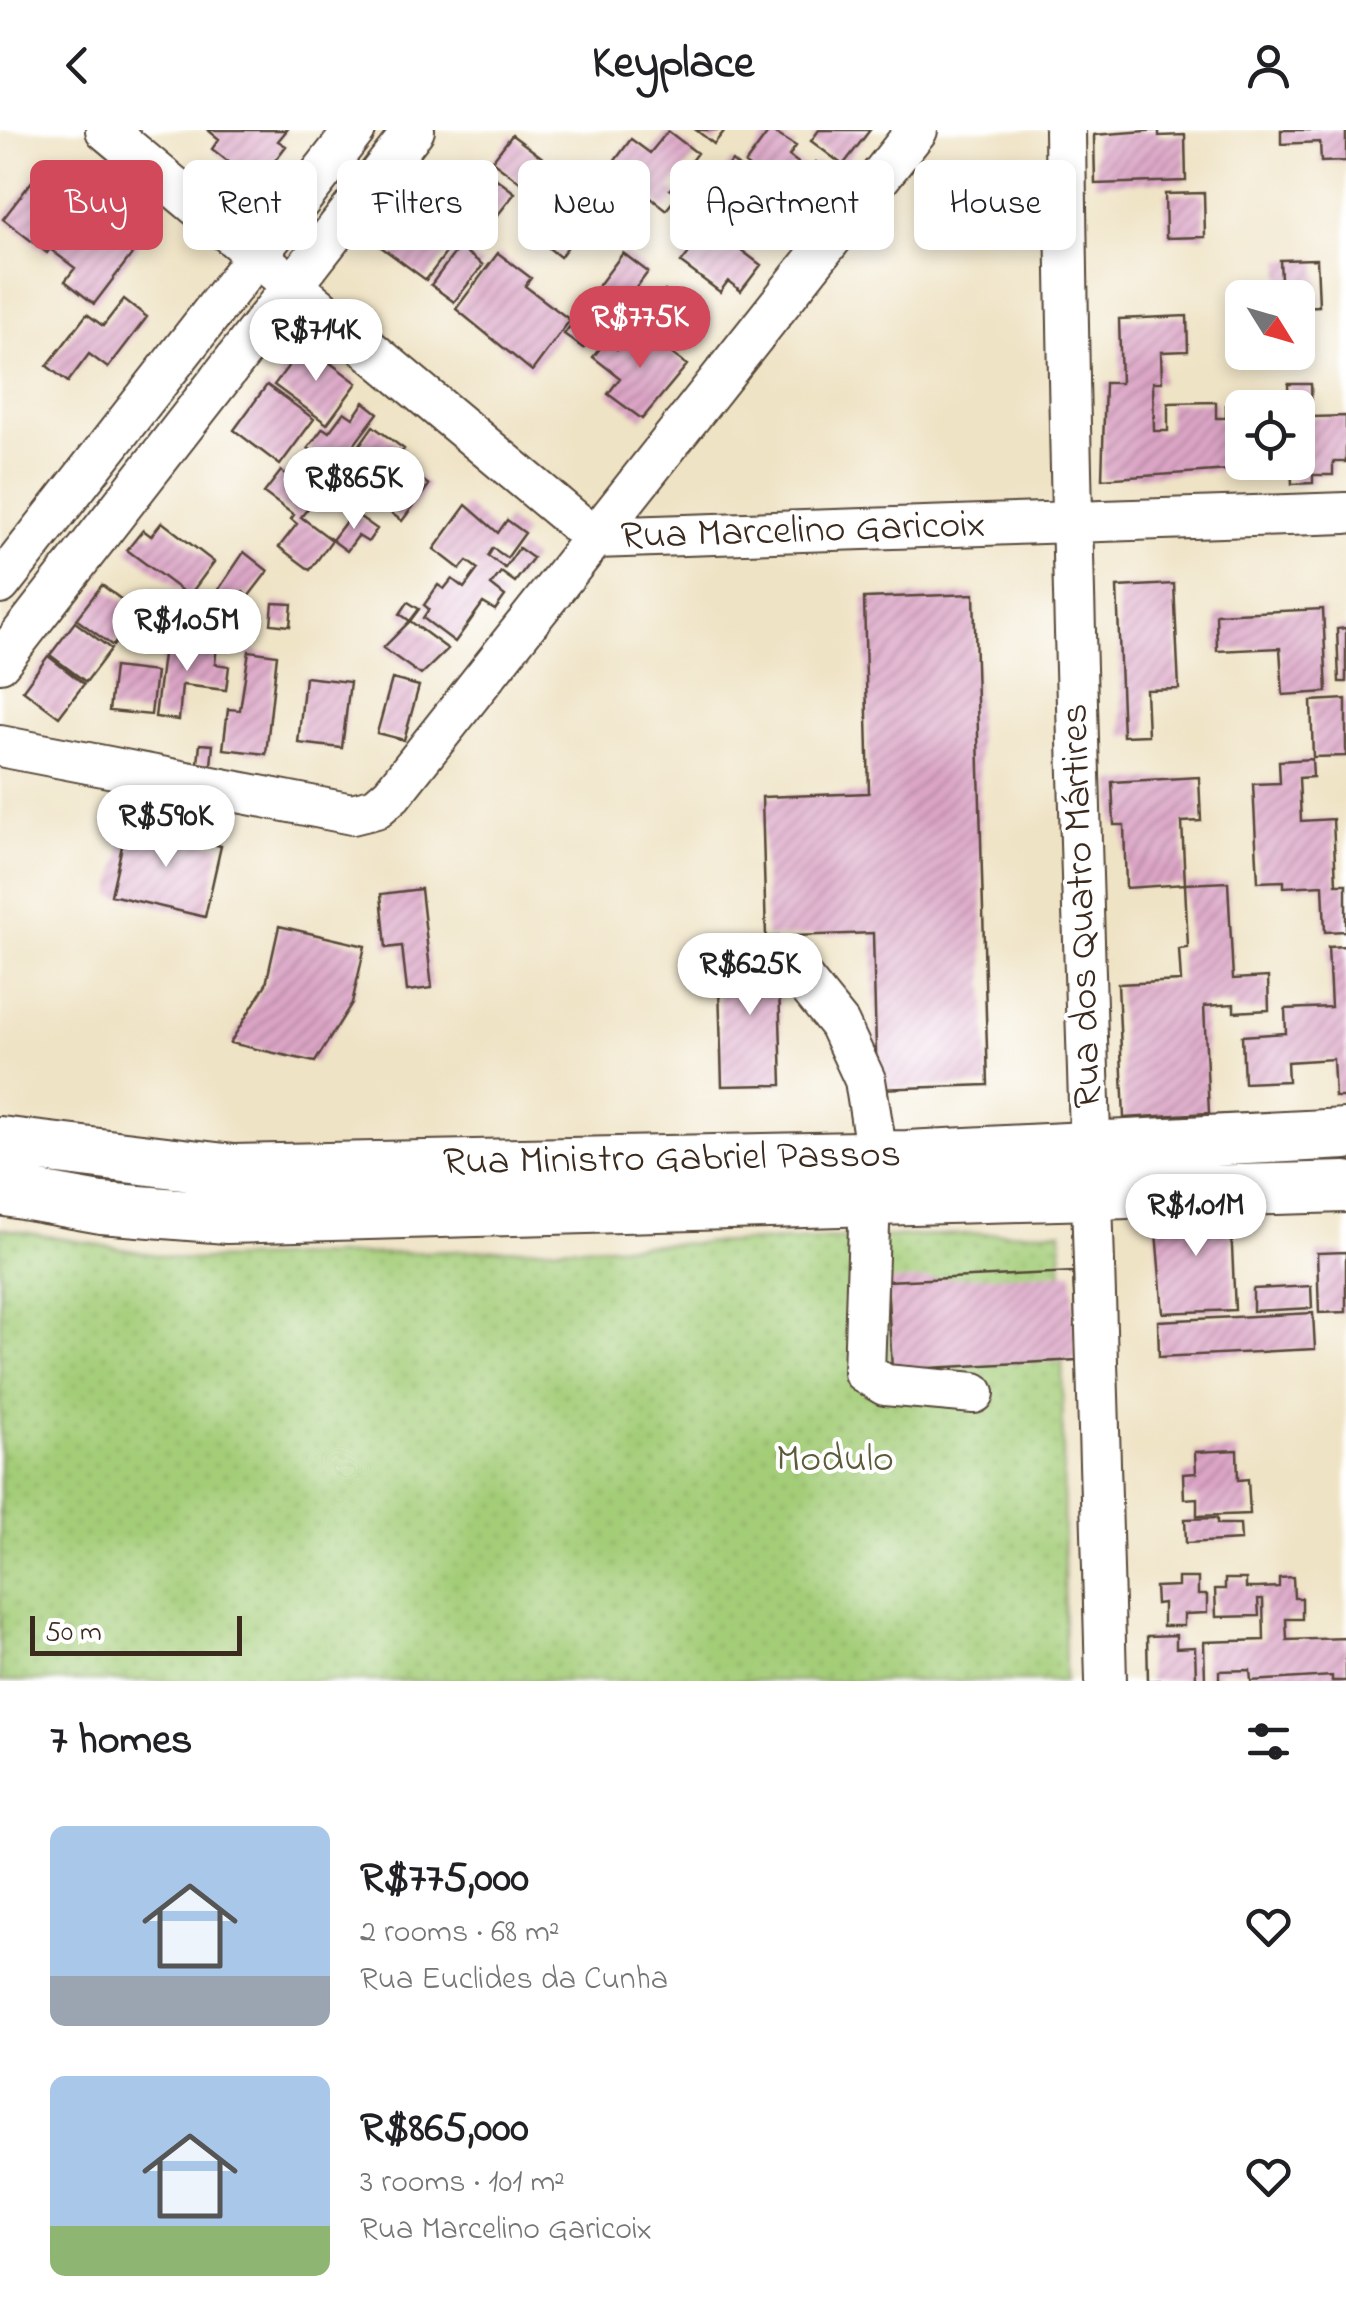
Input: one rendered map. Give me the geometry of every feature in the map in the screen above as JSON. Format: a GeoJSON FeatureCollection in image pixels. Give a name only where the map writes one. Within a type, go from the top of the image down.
{"type":"FeatureCollection","features":[{"type":"Feature","properties":{"kind":"main road","name":"Rua Ministro Gabriel Passos"},"geometry":{"type":"LineString","coordinates":[[0,1142],[233,1170],[778,1179],[1093,1168],[1346,1134]]}},
{"type":"Feature","properties":{"kind":"main road","name":"Rua Ministro Gabriel Passos"},"geometry":{"type":"LineString","coordinates":[[1093,1168],[1346,1187]]}},
{"type":"Feature","properties":{"kind":"main road","name":"Rua Ministro Gabriel Passos"},"geometry":{"type":"LineString","coordinates":[[0,1190],[101,1208],[227,1218],[778,1179]]}},
{"type":"Feature","properties":{"kind":"street","name":"Rua Marcelino Garicoix"},"geometry":{"type":"LineString","coordinates":[[106,130],[595,538],[1346,513]]}},
{"type":"Feature","properties":{"kind":"street"},"geometry":{"type":"LineString","coordinates":[[0,584],[355,130]]}},
{"type":"Feature","properties":{"kind":"street"},"geometry":{"type":"LineString","coordinates":[[0,662],[414,130]]}},
{"type":"Feature","properties":{"kind":"street"},"geometry":{"type":"LineString","coordinates":[[0,746],[352,814],[376,808],[917,130]]}},
{"type":"Feature","properties":{"kind":"street","name":"Rua dos Quatro Mártires"},"geometry":{"type":"LineString","coordinates":[[1065,130],[1070,524],[1106,1681]]}},
{"type":"Feature","properties":{"kind":"street"},"geometry":{"type":"LineString","coordinates":[[785,957],[839,1024],[858,1066],[890,1176],[864,1372],[885,1385],[974,1393]]}},
{"type":"Feature","properties":{"kind":"green space","name":"Modulo"},"geometry":{"type":"Polygon","coordinates":[[[0,1228],[186,1260],[1061,1231],[1065,1681],[0,1681],[0,1228]]]}},
{"type":"Feature","properties":{"kind":"building"},"geometry":{"type":"Polygon","coordinates":[[[208,130],[287,130],[278,141],[286,146],[275,160],[226,160],[212,149],[219,139],[208,130]]]}},
{"type":"Feature","properties":{"kind":"building"},"geometry":{"type":"Polygon","coordinates":[[[696,130],[725,130],[714,144],[696,130]]]}},
{"type":"Feature","properties":{"kind":"building"},"geometry":{"type":"Polygon","coordinates":[[[770,130],[796,146],[789,156],[794,160],[748,160],[770,130]]]}},
{"type":"Feature","properties":{"kind":"building"},"geometry":{"type":"Polygon","coordinates":[[[819,130],[870,130],[847,160],[836,160],[811,141],[819,130]]]}},
{"type":"Feature","properties":{"kind":"building"},"geometry":{"type":"Polygon","coordinates":[[[1159,130],[1159,136],[1185,135],[1186,181],[1095,184],[1094,135],[1159,130]]]}},
{"type":"Feature","properties":{"kind":"building"},"geometry":{"type":"Polygon","coordinates":[[[1281,130],[1346,130],[1346,161],[1321,162],[1320,142],[1281,144],[1281,130]]]}},
{"type":"Feature","properties":{"kind":"building"},"geometry":{"type":"Polygon","coordinates":[[[668,131],[697,153],[692,160],[670,160],[670,205],[666,210],[650,197],[650,160],[615,160],[631,139],[650,153],[668,131]]]}},
{"type":"Feature","properties":{"kind":"building"},"geometry":{"type":"Polygon","coordinates":[[[512,135],[545,160],[518,160],[518,180],[498,166],[498,160],[493,160],[512,135]]]}},
{"type":"Feature","properties":{"kind":"building"},"geometry":{"type":"Polygon","coordinates":[[[498,180],[515,193],[498,215],[498,180]]]}},
{"type":"Feature","properties":{"kind":"building"},"geometry":{"type":"Polygon","coordinates":[[[30,184],[30,240],[3,219],[30,184]]]}},
{"type":"Feature","properties":{"kind":"building"},"geometry":{"type":"Polygon","coordinates":[[[1204,193],[1205,237],[1166,238],[1165,194],[1204,193]]]}},
{"type":"Feature","properties":{"kind":"building"},"geometry":{"type":"Polygon","coordinates":[[[51,250],[135,250],[94,304],[65,281],[75,268],[51,250]]]}},
{"type":"Feature","properties":{"kind":"building"},"geometry":{"type":"Polygon","coordinates":[[[385,250],[448,250],[426,280],[385,250]]]}},
{"type":"Feature","properties":{"kind":"building"},"geometry":{"type":"Polygon","coordinates":[[[457,250],[463,250],[483,265],[454,302],[431,285],[457,250]]]}},
{"type":"Feature","properties":{"kind":"building"},"geometry":{"type":"Polygon","coordinates":[[[691,250],[741,250],[761,265],[741,291],[728,281],[720,292],[681,263],[691,250]]]}},
{"type":"Feature","properties":{"kind":"building"},"geometry":{"type":"Polygon","coordinates":[[[498,253],[531,278],[525,286],[570,320],[532,371],[456,309],[498,253]]]}},
{"type":"Feature","properties":{"kind":"building"},"geometry":{"type":"Polygon","coordinates":[[[623,253],[648,272],[615,316],[590,297],[623,253]]]}},
{"type":"Feature","properties":{"kind":"building"},"geometry":{"type":"Polygon","coordinates":[[[1317,259],[1319,306],[1315,306],[1315,280],[1281,280],[1280,260],[1317,259]]]}},
{"type":"Feature","properties":{"kind":"building"},"geometry":{"type":"Polygon","coordinates":[[[665,291],[699,317],[678,345],[644,319],[665,291]]]}},
{"type":"Feature","properties":{"kind":"building"},"geometry":{"type":"Polygon","coordinates":[[[124,299],[147,317],[108,368],[89,354],[68,382],[47,366],[87,314],[103,326],[124,299]]]}},
{"type":"Feature","properties":{"kind":"building"},"geometry":{"type":"Polygon","coordinates":[[[585,307],[603,321],[583,348],[564,334],[585,307]]]}},
{"type":"Feature","properties":{"kind":"building"},"geometry":{"type":"Polygon","coordinates":[[[1187,316],[1188,351],[1161,352],[1162,382],[1153,382],[1154,431],[1168,431],[1168,403],[1216,402],[1216,418],[1225,418],[1225,470],[1102,479],[1105,383],[1121,383],[1119,319],[1187,316]]]}},
{"type":"Feature","properties":{"kind":"building"},"geometry":{"type":"Polygon","coordinates":[[[635,326],[687,365],[642,419],[608,394],[620,378],[593,357],[606,341],[617,349],[635,326]]]}},
{"type":"Feature","properties":{"kind":"building"},"geometry":{"type":"Polygon","coordinates":[[[305,344],[357,383],[327,424],[274,385],[305,344]]]}},
{"type":"Feature","properties":{"kind":"building"},"geometry":{"type":"Polygon","coordinates":[[[1288,384],[1311,384],[1311,390],[1288,390],[1288,384]]]}},
{"type":"Feature","properties":{"kind":"building"},"geometry":{"type":"Polygon","coordinates":[[[267,385],[314,419],[280,465],[234,430],[267,385]]]}},
{"type":"Feature","properties":{"kind":"building"},"geometry":{"type":"Polygon","coordinates":[[[364,402],[378,413],[336,469],[308,448],[323,428],[329,432],[344,412],[353,418],[364,402]]]}},
{"type":"Feature","properties":{"kind":"building"},"geometry":{"type":"Polygon","coordinates":[[[1346,416],[1346,462],[1333,462],[1333,475],[1315,475],[1315,417],[1346,416]]]}},
{"type":"Feature","properties":{"kind":"building"},"geometry":{"type":"Polygon","coordinates":[[[373,426],[404,449],[381,479],[372,472],[368,478],[347,463],[373,426]]]}},
{"type":"Feature","properties":{"kind":"building"},"geometry":{"type":"Polygon","coordinates":[[[400,464],[429,485],[402,521],[373,500],[400,464]]]}},
{"type":"Feature","properties":{"kind":"building"},"geometry":{"type":"Polygon","coordinates":[[[281,471],[311,492],[303,503],[309,507],[301,517],[332,540],[310,570],[279,547],[297,524],[291,519],[294,515],[264,493],[281,471]]]}},
{"type":"Feature","properties":{"kind":"building"},"geometry":{"type":"Polygon","coordinates":[[[1292,480],[1313,480],[1313,483],[1292,484],[1292,480]]]}},
{"type":"Feature","properties":{"kind":"building"},"geometry":{"type":"Polygon","coordinates":[[[466,505],[498,533],[507,520],[525,533],[507,558],[493,548],[488,556],[505,568],[519,548],[533,558],[515,582],[501,572],[491,585],[505,596],[495,610],[483,603],[455,642],[423,618],[429,609],[424,605],[438,585],[444,589],[452,579],[464,588],[478,569],[467,561],[460,569],[434,549],[466,505]]]}},
{"type":"Feature","properties":{"kind":"building"},"geometry":{"type":"Polygon","coordinates":[[[353,512],[377,529],[368,542],[358,536],[347,551],[332,540],[353,512]]]}},
{"type":"Feature","properties":{"kind":"building"},"geometry":{"type":"Polygon","coordinates":[[[162,522],[214,562],[189,596],[127,550],[143,530],[151,536],[162,522]]]}},
{"type":"Feature","properties":{"kind":"building"},"geometry":{"type":"Polygon","coordinates":[[[244,552],[268,571],[248,597],[243,592],[234,604],[217,592],[244,552]]]}},
{"type":"Feature","properties":{"kind":"building"},"geometry":{"type":"Polygon","coordinates":[[[1174,584],[1179,689],[1146,690],[1148,735],[1123,736],[1117,587],[1174,584]]]}},
{"type":"Feature","properties":{"kind":"building"},"geometry":{"type":"Polygon","coordinates":[[[102,585],[138,612],[113,646],[76,619],[102,585]]]}},
{"type":"Feature","properties":{"kind":"building"},"geometry":{"type":"Polygon","coordinates":[[[974,594],[988,1085],[877,1089],[873,933],[766,937],[762,797],[869,793],[864,598],[974,594]]]}},
{"type":"Feature","properties":{"kind":"building"},"geometry":{"type":"Polygon","coordinates":[[[408,602],[419,609],[410,621],[400,614],[408,602]]]}},
{"type":"Feature","properties":{"kind":"building"},"geometry":{"type":"Polygon","coordinates":[[[273,603],[292,604],[290,626],[271,624],[273,603]]]}},
{"type":"Feature","properties":{"kind":"building"},"geometry":{"type":"Polygon","coordinates":[[[1323,609],[1327,692],[1283,695],[1280,648],[1217,651],[1216,614],[1323,609]]]}},
{"type":"Feature","properties":{"kind":"building"},"geometry":{"type":"Polygon","coordinates":[[[410,621],[448,649],[421,675],[383,648],[410,621]]]}},
{"type":"Feature","properties":{"kind":"building"},"geometry":{"type":"Polygon","coordinates":[[[75,622],[111,649],[86,682],[50,655],[75,622]]]}},
{"type":"Feature","properties":{"kind":"building"},"geometry":{"type":"Polygon","coordinates":[[[1346,628],[1346,682],[1339,682],[1337,629],[1346,628]]]}},
{"type":"Feature","properties":{"kind":"building"},"geometry":{"type":"Polygon","coordinates":[[[165,639],[217,644],[215,664],[229,666],[226,690],[182,685],[179,720],[155,717],[165,639]]]}},
{"type":"Feature","properties":{"kind":"building"},"geometry":{"type":"Polygon","coordinates":[[[249,651],[277,655],[266,754],[223,749],[228,709],[240,710],[249,651]]]}},
{"type":"Feature","properties":{"kind":"building"},"geometry":{"type":"Polygon","coordinates":[[[48,656],[84,684],[59,717],[23,690],[48,656]]]}},
{"type":"Feature","properties":{"kind":"building"},"geometry":{"type":"Polygon","coordinates":[[[114,667],[156,672],[151,715],[109,711],[114,667]]]}},
{"type":"Feature","properties":{"kind":"building"},"geometry":{"type":"Polygon","coordinates":[[[305,677],[350,682],[342,748],[298,743],[305,677]]]}},
{"type":"Feature","properties":{"kind":"building"},"geometry":{"type":"Polygon","coordinates":[[[392,679],[419,686],[404,740],[377,733],[392,679]]]}},
{"type":"Feature","properties":{"kind":"building"},"geometry":{"type":"Polygon","coordinates":[[[1346,699],[1346,756],[1313,757],[1311,701],[1346,699]]]}},
{"type":"Feature","properties":{"kind":"building"},"geometry":{"type":"Polygon","coordinates":[[[200,744],[213,745],[211,765],[198,763],[200,744]]]}},
{"type":"Feature","properties":{"kind":"building"},"geometry":{"type":"Polygon","coordinates":[[[1312,759],[1313,777],[1299,778],[1301,821],[1333,819],[1336,884],[1346,884],[1346,931],[1325,932],[1323,885],[1284,887],[1284,881],[1258,882],[1253,784],[1280,783],[1279,761],[1312,759]]]}},
{"type":"Feature","properties":{"kind":"building"},"geometry":{"type":"Polygon","coordinates":[[[1199,777],[1201,821],[1182,822],[1185,884],[1126,888],[1124,825],[1114,825],[1112,782],[1199,777]]]}},
{"type":"Feature","properties":{"kind":"building"},"geometry":{"type":"Polygon","coordinates":[[[127,824],[221,846],[205,917],[111,895],[127,824]]]}},
{"type":"Feature","properties":{"kind":"building"},"geometry":{"type":"Polygon","coordinates":[[[1228,882],[1233,979],[1268,977],[1269,1010],[1234,1012],[1234,1004],[1204,1006],[1209,1113],[1124,1118],[1118,984],[1181,981],[1179,949],[1188,948],[1185,884],[1228,882]]]}},
{"type":"Feature","properties":{"kind":"building"},"geometry":{"type":"Polygon","coordinates":[[[421,889],[432,988],[407,991],[402,946],[386,948],[381,894],[421,889]]]}},
{"type":"Feature","properties":{"kind":"building"},"geometry":{"type":"Polygon","coordinates":[[[279,926],[365,946],[352,1003],[315,1062],[230,1043],[266,984],[279,926]]]}},
{"type":"Feature","properties":{"kind":"building"},"geometry":{"type":"Polygon","coordinates":[[[1346,946],[1346,1097],[1335,1097],[1333,1059],[1287,1062],[1288,1081],[1244,1083],[1242,1036],[1286,1033],[1285,1009],[1331,1007],[1328,947],[1346,946]]]}},
{"type":"Feature","properties":{"kind":"building"},"geometry":{"type":"Polygon","coordinates":[[[778,950],[782,1085],[722,1086],[718,952],[778,950]]]}},
{"type":"Feature","properties":{"kind":"building"},"geometry":{"type":"Polygon","coordinates":[[[1230,1205],[1235,1310],[1163,1313],[1154,1209],[1230,1205]]]}},
{"type":"Feature","properties":{"kind":"building"},"geometry":{"type":"Polygon","coordinates":[[[1346,1252],[1346,1312],[1319,1313],[1317,1253],[1346,1252]]]}},
{"type":"Feature","properties":{"kind":"building"},"geometry":{"type":"Polygon","coordinates":[[[1073,1272],[1077,1360],[892,1370],[887,1281],[1073,1272]]]}},
{"type":"Feature","properties":{"kind":"building"},"geometry":{"type":"Polygon","coordinates":[[[1311,1286],[1312,1308],[1253,1311],[1253,1289],[1311,1286]]]}},
{"type":"Feature","properties":{"kind":"building"},"geometry":{"type":"Polygon","coordinates":[[[1313,1313],[1315,1349],[1159,1357],[1158,1321],[1313,1313]]]}},
{"type":"Feature","properties":{"kind":"building"},"geometry":{"type":"Polygon","coordinates":[[[1237,1450],[1238,1480],[1248,1479],[1250,1514],[1197,1516],[1197,1498],[1184,1499],[1183,1474],[1196,1473],[1195,1452],[1237,1450]]]}},
{"type":"Feature","properties":{"kind":"building"},"geometry":{"type":"Polygon","coordinates":[[[1217,1518],[1217,1524],[1240,1524],[1241,1540],[1186,1543],[1185,1519],[1217,1518]]]}},
{"type":"Feature","properties":{"kind":"building"},"geometry":{"type":"Polygon","coordinates":[[[1293,1577],[1294,1598],[1302,1598],[1302,1619],[1286,1619],[1287,1640],[1346,1638],[1346,1681],[1332,1681],[1332,1676],[1251,1681],[1250,1670],[1219,1671],[1219,1681],[1205,1681],[1204,1642],[1264,1640],[1263,1599],[1258,1599],[1259,1616],[1216,1617],[1215,1589],[1225,1589],[1225,1579],[1246,1579],[1246,1588],[1258,1588],[1279,1587],[1279,1578],[1293,1577]]]}},
{"type":"Feature","properties":{"kind":"building"},"geometry":{"type":"Polygon","coordinates":[[[1178,1578],[1198,1578],[1198,1595],[1207,1595],[1207,1613],[1184,1614],[1184,1626],[1163,1626],[1163,1603],[1156,1604],[1155,1587],[1178,1586],[1178,1578]]]}},
{"type":"Feature","properties":{"kind":"building"},"geometry":{"type":"Polygon","coordinates":[[[1176,1635],[1176,1648],[1195,1647],[1196,1679],[1148,1681],[1147,1636],[1176,1635]]]}}]}
